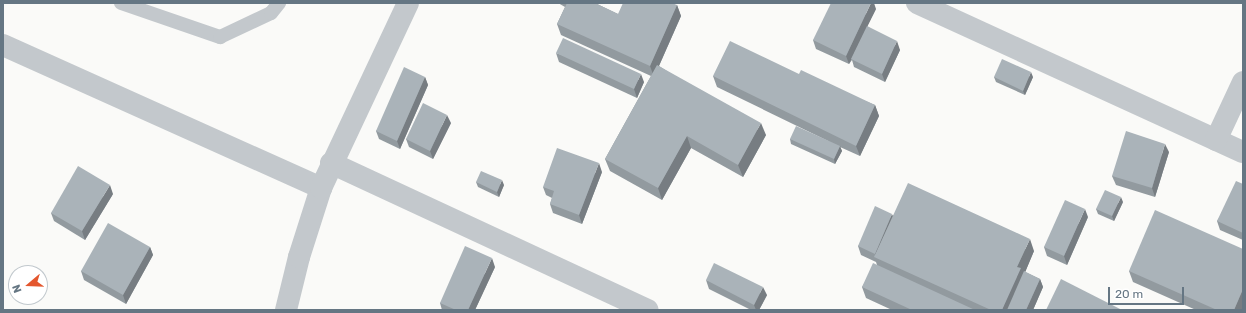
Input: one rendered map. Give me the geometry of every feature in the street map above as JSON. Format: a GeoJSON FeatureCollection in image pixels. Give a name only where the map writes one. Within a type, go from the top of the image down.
{"type":"FeatureCollection","features":[{"type":"Feature","properties":{"kind":"street"},"geometry":{"type":"LineString","coordinates":[[286,310],[321,188],[331,163],[408,3]]}},
{"type":"Feature","properties":{"kind":"street"},"geometry":{"type":"LineString","coordinates":[[917,3],[1243,152]]}},
{"type":"Feature","properties":{"kind":"street"},"geometry":{"type":"LineString","coordinates":[[3,45],[321,188]]}},
{"type":"Feature","properties":{"kind":"street"},"geometry":{"type":"LineString","coordinates":[[1216,140],[1243,82]]}},
{"type":"Feature","properties":{"kind":"street"},"geometry":{"type":"LineString","coordinates":[[331,163],[647,310]]}},
{"type":"Feature","properties":{"kind":"lane"},"geometry":{"type":"LineString","coordinates":[[121,3],[220,37],[271,13],[279,3]]}},
{"type":"Feature","properties":{"kind":"building"},"geometry":{"type":"Polygon","coordinates":[[[567,3],[595,3],[618,14],[623,3],[672,3],[677,5],[650,66],[557,24],[567,3]]]}},
{"type":"Feature","properties":{"kind":"building"},"geometry":{"type":"Polygon","coordinates":[[[831,3],[871,3],[846,56],[813,40],[831,3]]]}},
{"type":"Feature","properties":{"kind":"building"},"geometry":{"type":"Polygon","coordinates":[[[867,26],[897,41],[882,74],[851,59],[867,26]]]}},
{"type":"Feature","properties":{"kind":"building"},"geometry":{"type":"Polygon","coordinates":[[[563,38],[641,74],[634,89],[556,53],[563,38]]]}},
{"type":"Feature","properties":{"kind":"building"},"geometry":{"type":"Polygon","coordinates":[[[730,41],[799,74],[801,70],[875,105],[856,146],[713,76],[730,41]]]}},
{"type":"Feature","properties":{"kind":"building"},"geometry":{"type":"Polygon","coordinates":[[[1002,59],[1031,72],[1023,91],[994,77],[1002,59]]]}},
{"type":"Feature","properties":{"kind":"building"},"geometry":{"type":"Polygon","coordinates":[[[657,65],[761,123],[738,165],[687,136],[658,188],[605,159],[657,65]]]}},
{"type":"Feature","properties":{"kind":"building"},"geometry":{"type":"Polygon","coordinates":[[[404,67],[425,77],[397,141],[376,131],[404,67]]]}},
{"type":"Feature","properties":{"kind":"building"},"geometry":{"type":"Polygon","coordinates":[[[423,103],[447,115],[430,151],[406,139],[423,103]]]}},
{"type":"Feature","properties":{"kind":"building"},"geometry":{"type":"Polygon","coordinates":[[[796,126],[840,146],[834,159],[790,139],[796,126]]]}},
{"type":"Feature","properties":{"kind":"building"},"geometry":{"type":"Polygon","coordinates":[[[1126,131],[1165,144],[1152,188],[1112,176],[1126,131]]]}},
{"type":"Feature","properties":{"kind":"building"},"geometry":{"type":"Polygon","coordinates":[[[557,148],[599,163],[579,215],[550,204],[554,191],[543,187],[557,148]]]}},
{"type":"Feature","properties":{"kind":"building"},"geometry":{"type":"Polygon","coordinates":[[[78,166],[110,185],[82,231],[51,213],[78,166]]]}},
{"type":"Feature","properties":{"kind":"building"},"geometry":{"type":"Polygon","coordinates":[[[481,171],[502,180],[497,192],[476,182],[481,171]]]}},
{"type":"Feature","properties":{"kind":"building"},"geometry":{"type":"Polygon","coordinates":[[[1236,181],[1243,184],[1243,233],[1217,221],[1236,181]]]}},
{"type":"Feature","properties":{"kind":"building"},"geometry":{"type":"Polygon","coordinates":[[[908,183],[1030,239],[1017,267],[1021,268],[1002,310],[991,310],[874,257],[908,183]]]}},
{"type":"Feature","properties":{"kind":"building"},"geometry":{"type":"Polygon","coordinates":[[[1105,190],[1121,197],[1112,216],[1096,209],[1105,190]]]}},
{"type":"Feature","properties":{"kind":"building"},"geometry":{"type":"Polygon","coordinates":[[[1065,200],[1085,209],[1064,256],[1044,247],[1065,200]]]}},
{"type":"Feature","properties":{"kind":"building"},"geometry":{"type":"Polygon","coordinates":[[[875,206],[892,214],[875,254],[858,246],[875,206]]]}},
{"type":"Feature","properties":{"kind":"building"},"geometry":{"type":"Polygon","coordinates":[[[1155,210],[1243,249],[1243,289],[1234,310],[1217,310],[1129,271],[1155,210]]]}},
{"type":"Feature","properties":{"kind":"building"},"geometry":{"type":"Polygon","coordinates":[[[108,223],[150,247],[123,295],[81,271],[108,223]]]}},
{"type":"Feature","properties":{"kind":"building"},"geometry":{"type":"Polygon","coordinates":[[[465,246],[492,258],[468,310],[456,310],[440,303],[465,246]]]}},
{"type":"Feature","properties":{"kind":"building"},"geometry":{"type":"Polygon","coordinates":[[[714,263],[763,287],[754,305],[706,280],[714,263]]]}},
{"type":"Feature","properties":{"kind":"building"},"geometry":{"type":"Polygon","coordinates":[[[873,263],[975,310],[912,310],[862,287],[873,263]]]}},
{"type":"Feature","properties":{"kind":"building"},"geometry":{"type":"Polygon","coordinates":[[[1024,271],[1040,279],[1026,310],[1007,310],[1024,271]]]}},
{"type":"Feature","properties":{"kind":"building"},"geometry":{"type":"Polygon","coordinates":[[[1061,279],[1122,310],[1046,310],[1061,279]]]}}]}
